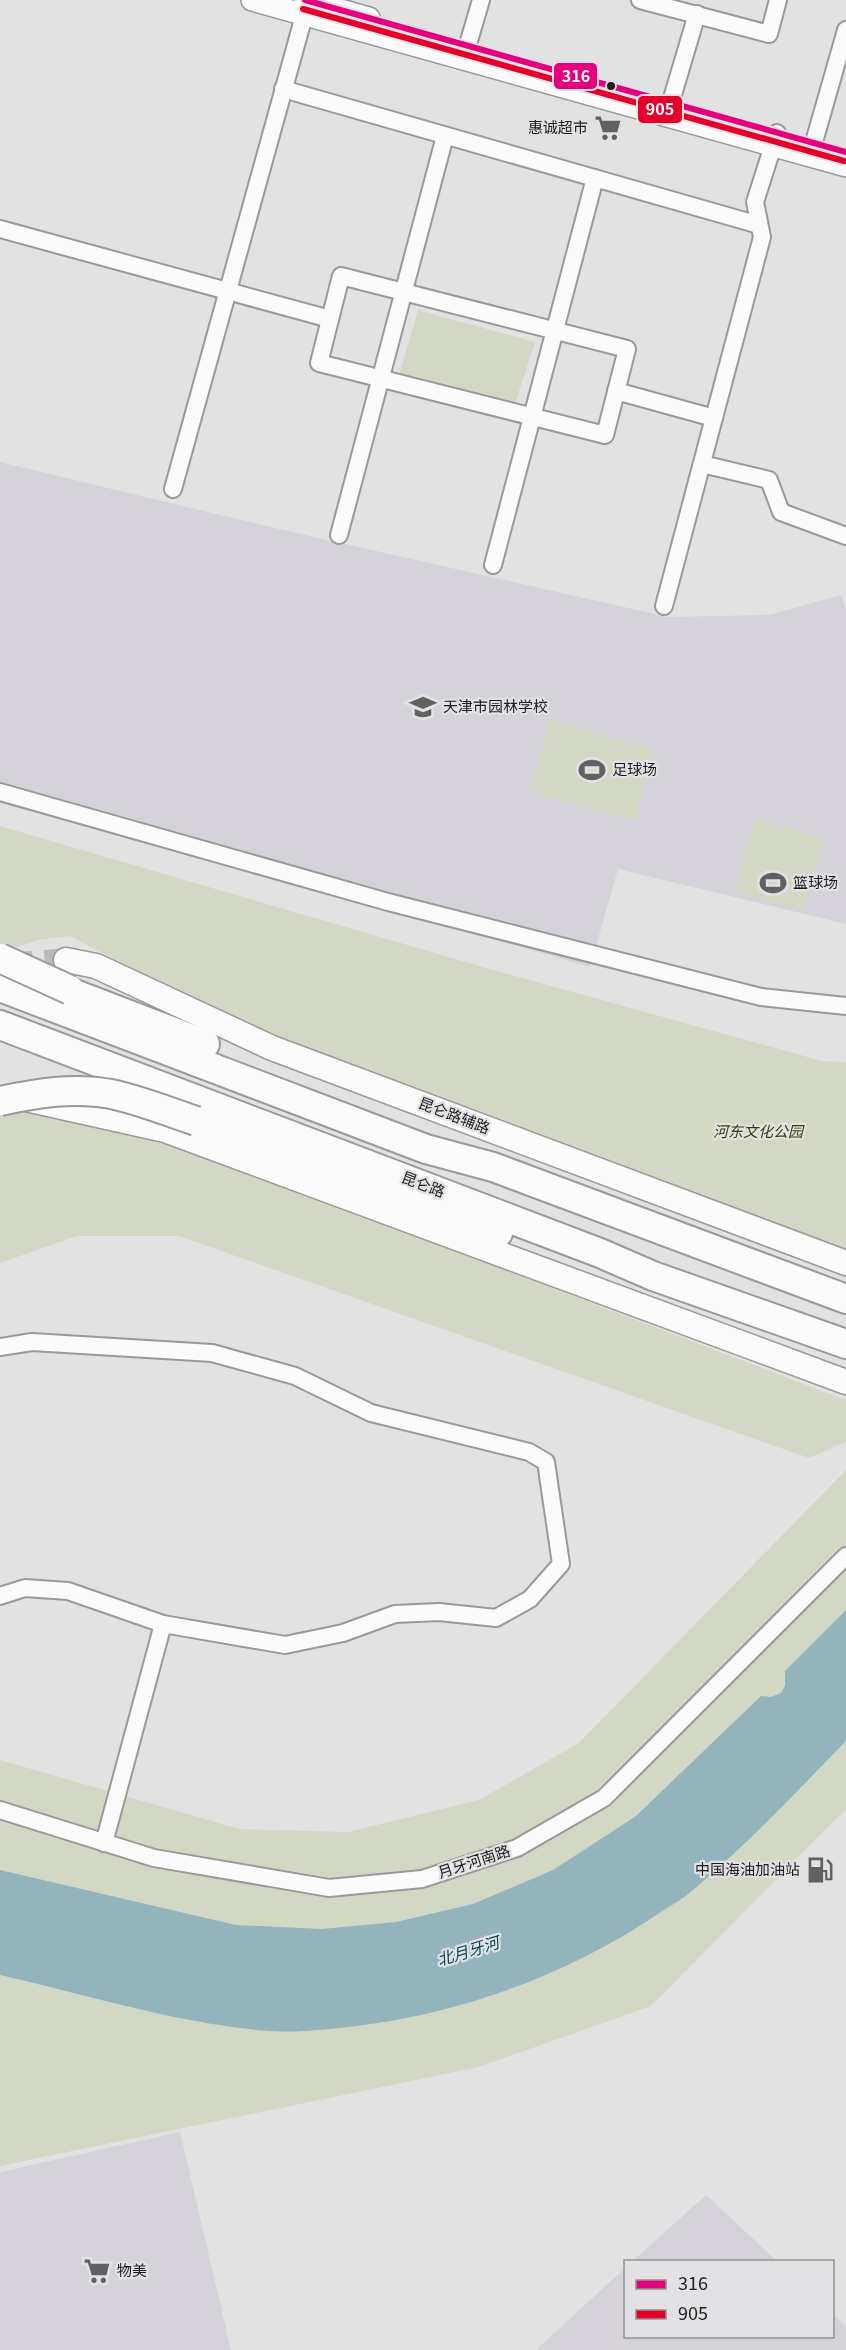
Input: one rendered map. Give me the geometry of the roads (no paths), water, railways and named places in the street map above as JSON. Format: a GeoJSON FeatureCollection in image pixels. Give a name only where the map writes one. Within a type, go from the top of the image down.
{"type":"FeatureCollection","features":[{"type":"Feature","properties":{"kind":"highway"},"geometry":{"type":"LineString","coordinates":[[0,958],[70,990],[433,1136],[493,1167]]}},
{"type":"Feature","properties":{"kind":"highway"},"geometry":{"type":"LineString","coordinates":[[0,967],[70,990]]}},
{"type":"Feature","properties":{"kind":"highway"},"geometry":{"type":"LineString","coordinates":[[0,987],[426,1149],[493,1167],[846,1299]]}},
{"type":"Feature","properties":{"kind":"highway","name":"昆仑路"},"geometry":{"type":"LineString","coordinates":[[0,1025],[589,1248],[653,1276],[846,1344]]}},
{"type":"Feature","properties":{"kind":"highway"},"geometry":{"type":"LineString","coordinates":[[0,1043],[110,1084],[196,1121],[457,1220],[597,1266],[653,1276]]}},
{"type":"Feature","properties":{"kind":"highway"},"geometry":{"type":"LineString","coordinates":[[0,1101],[33,1094],[83,1091],[113,1095],[196,1121]]}},
{"type":"Feature","properties":{"kind":"main road","name":"昆仑路辅路"},"geometry":{"type":"LineString","coordinates":[[66,960],[96,966],[272,1048],[846,1263]]}},
{"type":"Feature","properties":{"kind":"main road"},"geometry":{"type":"LineString","coordinates":[[0,1094],[165,1130],[846,1382]]}},
{"type":"Feature","properties":{"kind":"street"},"geometry":{"type":"LineString","coordinates":[[252,0],[311,6],[775,139],[812,149],[846,152]]}},
{"type":"Feature","properties":{"kind":"street"},"geometry":{"type":"LineString","coordinates":[[466,52],[481,0]]}},
{"type":"Feature","properties":{"kind":"street"},"geometry":{"type":"LineString","coordinates":[[640,0],[769,34],[778,0]]}},
{"type":"Feature","properties":{"kind":"street"},"geometry":{"type":"LineString","coordinates":[[172,489],[282,89],[311,6]]}},
{"type":"Feature","properties":{"kind":"street"},"geometry":{"type":"LineString","coordinates":[[669,109],[697,14]]}},
{"type":"Feature","properties":{"kind":"street"},"geometry":{"type":"LineString","coordinates":[[812,149],[846,30]]}},
{"type":"Feature","properties":{"kind":"street"},"geometry":{"type":"LineString","coordinates":[[282,89],[759,225]]}},
{"type":"Feature","properties":{"kind":"street"},"geometry":{"type":"LineString","coordinates":[[339,535],[445,136]]}},
{"type":"Feature","properties":{"kind":"street"},"geometry":{"type":"LineString","coordinates":[[664,606],[762,237],[754,202],[775,139]]}},
{"type":"Feature","properties":{"kind":"street"},"geometry":{"type":"LineString","coordinates":[[812,149],[846,166]]}},
{"type":"Feature","properties":{"kind":"street"},"geometry":{"type":"LineString","coordinates":[[493,566],[595,178]]}},
{"type":"Feature","properties":{"kind":"street"},"geometry":{"type":"LineString","coordinates":[[0,229],[330,319]]}},
{"type":"Feature","properties":{"kind":"street"},"geometry":{"type":"LineString","coordinates":[[341,276],[627,349],[605,435],[319,363],[330,319],[341,276]]}},
{"type":"Feature","properties":{"kind":"street"},"geometry":{"type":"LineString","coordinates":[[616,392],[714,418]]}},
{"type":"Feature","properties":{"kind":"street"},"geometry":{"type":"LineString","coordinates":[[702,464],[769,480],[781,512],[846,536]]}},
{"type":"Feature","properties":{"kind":"street"},"geometry":{"type":"LineString","coordinates":[[0,792],[388,902],[760,997],[846,1006]]}},
{"type":"Feature","properties":{"kind":"street"},"geometry":{"type":"LineString","coordinates":[[0,1347],[32,1342],[212,1353],[295,1376],[371,1413],[529,1452],[546,1462],[561,1564],[530,1599],[496,1618],[439,1612],[395,1614],[343,1633],[285,1645],[163,1624],[68,1591],[25,1588],[0,1596]]}},
{"type":"Feature","properties":{"kind":"street","name":"月牙河南路"},"geometry":{"type":"LineString","coordinates":[[0,1810],[154,1858],[329,1888],[422,1879],[517,1848],[604,1798],[846,1556]]}},
{"type":"Feature","properties":{"kind":"street"},"geometry":{"type":"LineString","coordinates":[[104,1843],[163,1624]]}},
{"type":"Feature","properties":{"kind":"water","name":"北月牙河"},"geometry":{"type":"Polygon","coordinates":[[[846,1610],[846,1741],[753,1836],[689,1893],[624,1935],[554,1971],[480,1999],[403,2019],[328,2029],[293,2031],[269,2031],[201,2022],[0,1975],[0,1870],[236,1925],[322,1929],[396,1922],[473,1904],[553,1870],[636,1816],[761,1696],[771,1697],[781,1693],[785,1686],[785,1671],[846,1610]]]}},
{"type":"Feature","properties":{"kind":"tunnel"},"geometry":{"type":"LineString","coordinates":[[9,965],[66,960]]}},
{"type":"Feature","properties":{"kind":"place","name":"惠诚超市"},"geometry":{"type":"Point","coordinates":[608,128]}},
{"type":"Feature","properties":{"kind":"place","name":"天津市园林学校"},"geometry":{"type":"Point","coordinates":[423,707]}},
{"type":"Feature","properties":{"kind":"place","name":"足球场"},"geometry":{"type":"Point","coordinates":[592,770]}},
{"type":"Feature","properties":{"kind":"place","name":"篮球场"},"geometry":{"type":"Point","coordinates":[773,883]}},
{"type":"Feature","properties":{"kind":"place","name":"中国海油加油站"},"geometry":{"type":"Point","coordinates":[820,1870]}},
{"type":"Feature","properties":{"kind":"place","name":"物美"},"geometry":{"type":"Point","coordinates":[97,2271]}},
{"type":"Feature","properties":{"kind":"park label","name":"河东文化公园"},"geometry":{"type":"Point","coordinates":[758,1132]}}]}
